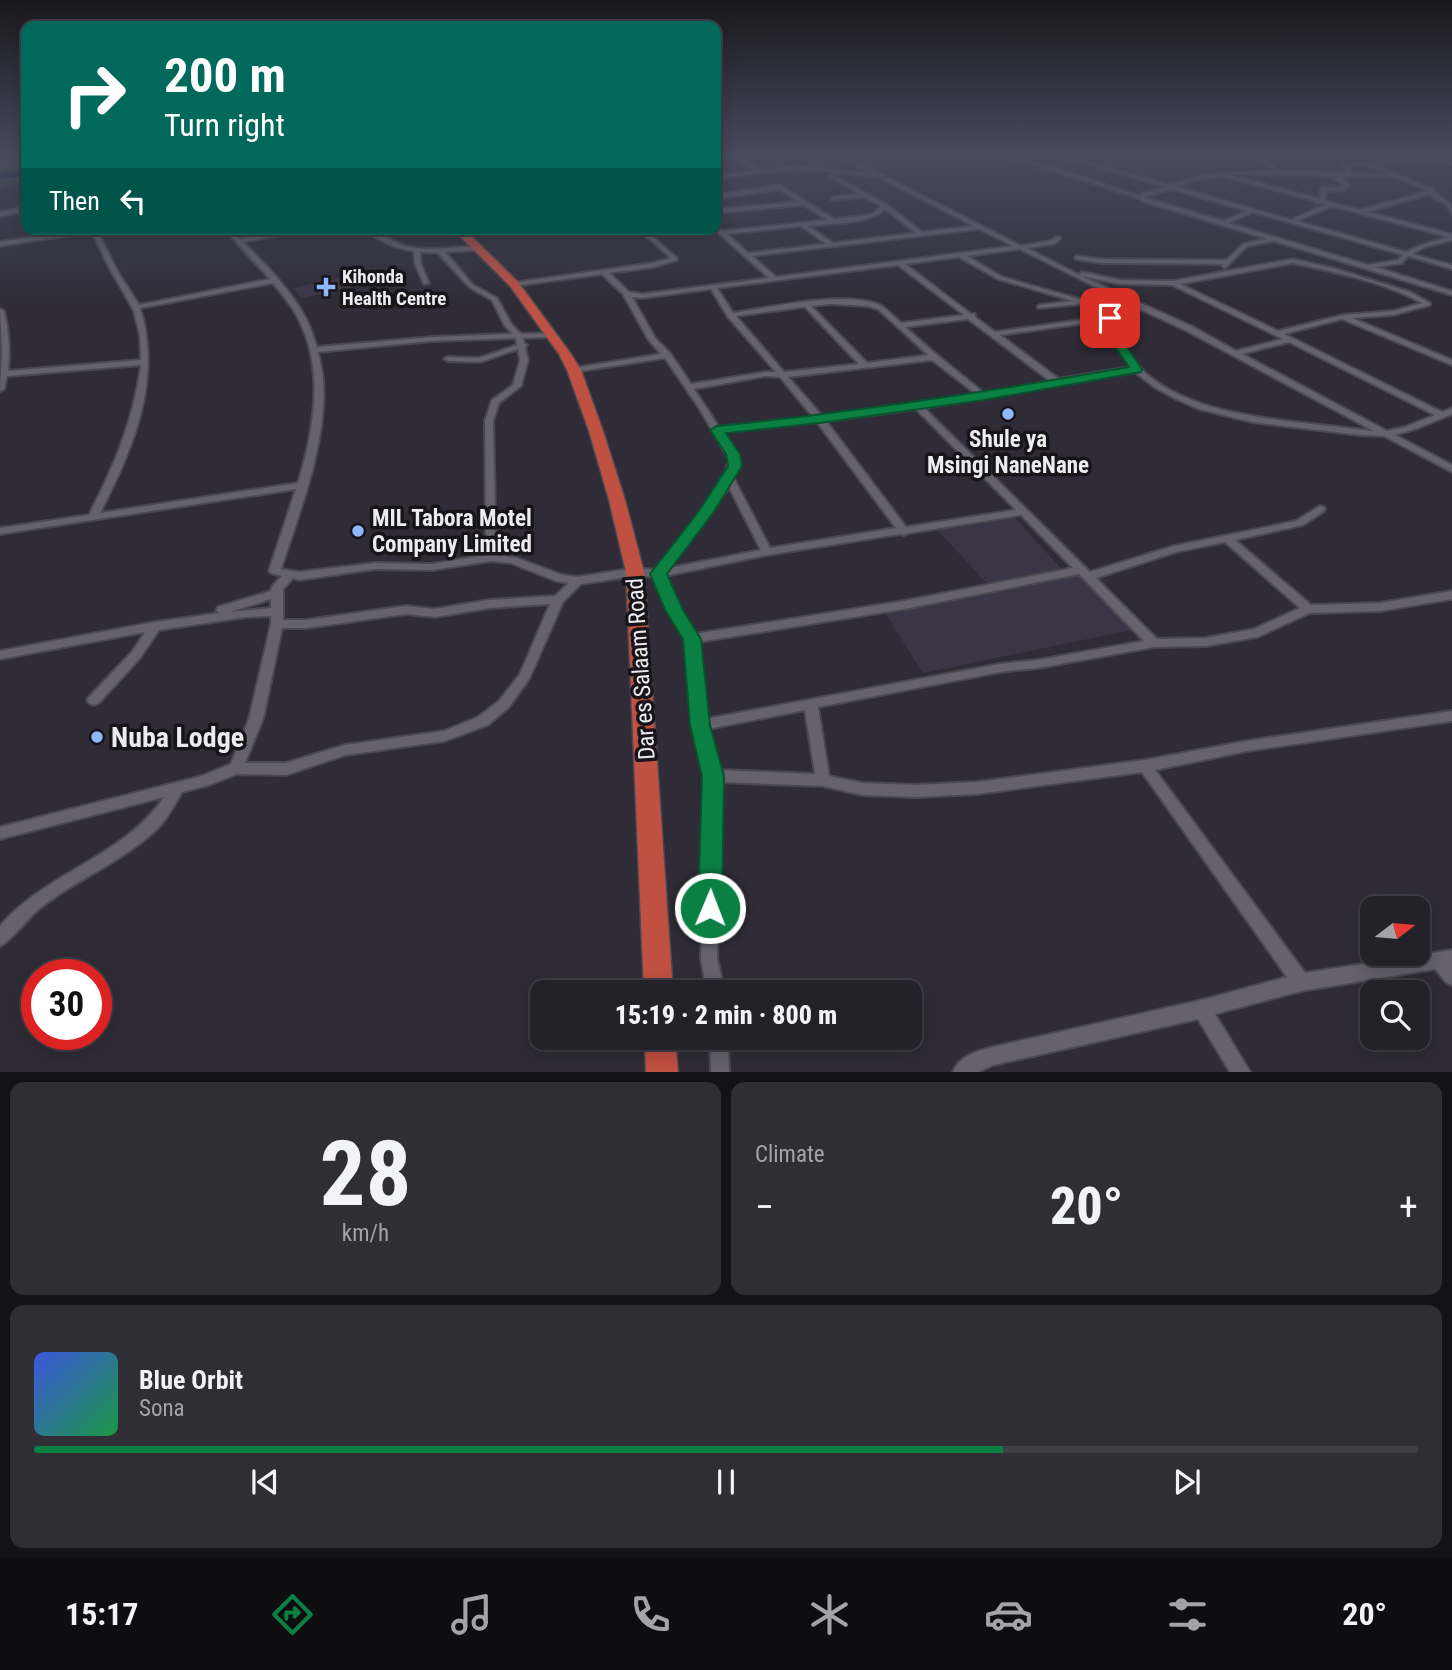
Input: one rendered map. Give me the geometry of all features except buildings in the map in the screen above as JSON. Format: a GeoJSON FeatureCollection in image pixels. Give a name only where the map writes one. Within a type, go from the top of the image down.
{"type":"FeatureCollection","features":[{"type":"Feature","properties":{"kind":"highway","name":"Dar es Salaam Road"},"geometry":{"type":"LineString","coordinates":[[465,235],[514,284],[574,370],[599,443],[635,572],[658,980]]}},
{"type":"Feature","properties":{"kind":"highway"},"geometry":{"type":"LineString","coordinates":[[661,1050],[662,1072]]}},
{"type":"Feature","properties":{"kind":"street"},"geometry":{"type":"LineString","coordinates":[[721,211],[782,205]]}},
{"type":"Feature","properties":{"kind":"street"},"geometry":{"type":"LineString","coordinates":[[808,205],[833,220]]}},
{"type":"Feature","properties":{"kind":"street"},"geometry":{"type":"LineString","coordinates":[[937,205],[1191,329],[1452,469]]}},
{"type":"Feature","properties":{"kind":"street"},"geometry":{"type":"LineString","coordinates":[[1161,205],[1452,293]]}},
{"type":"Feature","properties":{"kind":"street"},"geometry":{"type":"LineString","coordinates":[[1235,205],[1452,267]]}},
{"type":"Feature","properties":{"kind":"street"},"geometry":{"type":"LineString","coordinates":[[1293,221],[1330,205]]}},
{"type":"Feature","properties":{"kind":"street"},"geometry":{"type":"LineString","coordinates":[[1330,205],[1452,237]]}},
{"type":"Feature","properties":{"kind":"street"},"geometry":{"type":"LineString","coordinates":[[1359,212],[1384,205]]}},
{"type":"Feature","properties":{"kind":"street"},"geometry":{"type":"LineString","coordinates":[[722,233],[871,217],[885,206],[921,234]]}},
{"type":"Feature","properties":{"kind":"street"},"geometry":{"type":"LineString","coordinates":[[0,214],[21,210]]}},
{"type":"Feature","properties":{"kind":"street"},"geometry":{"type":"LineString","coordinates":[[1224,223],[1253,210]]}},
{"type":"Feature","properties":{"kind":"street"},"geometry":{"type":"LineString","coordinates":[[802,224],[831,244]]}},
{"type":"Feature","properties":{"kind":"street"},"geometry":{"type":"LineString","coordinates":[[747,255],[982,227]]}},
{"type":"Feature","properties":{"kind":"street"},"geometry":{"type":"LineString","coordinates":[[722,233],[774,279]]}},
{"type":"Feature","properties":{"kind":"street"},"geometry":{"type":"LineString","coordinates":[[0,244],[62,235]]}},
{"type":"Feature","properties":{"kind":"street"},"geometry":{"type":"LineString","coordinates":[[93,516],[128,441],[145,362],[146,342],[136,307],[99,235]]}},
{"type":"Feature","properties":{"kind":"street"},"geometry":{"type":"LineString","coordinates":[[233,235],[301,318],[313,350],[317,411],[304,485],[275,570],[299,576],[375,566],[432,567],[491,558],[513,560],[560,578],[578,581],[635,572],[659,574],[767,552],[1021,512]]}},
{"type":"Feature","properties":{"kind":"street"},"geometry":{"type":"LineString","coordinates":[[239,241],[285,235]]}},
{"type":"Feature","properties":{"kind":"street"},"geometry":{"type":"LineString","coordinates":[[377,235],[396,247],[417,251],[480,248]]}},
{"type":"Feature","properties":{"kind":"street"},"geometry":{"type":"LineString","coordinates":[[649,236],[653,235]]}},
{"type":"Feature","properties":{"kind":"street"},"geometry":{"type":"LineString","coordinates":[[514,284],[654,265],[675,259],[649,236]]}},
{"type":"Feature","properties":{"kind":"street"},"geometry":{"type":"LineString","coordinates":[[1334,270],[1400,261],[1423,246],[1452,237]]}},
{"type":"Feature","properties":{"kind":"street"},"geometry":{"type":"LineString","coordinates":[[626,294],[642,296],[1024,247],[1052,243],[1058,238]]}},
{"type":"Feature","properties":{"kind":"street"},"geometry":{"type":"LineString","coordinates":[[1224,272],[1229,262],[1245,245],[1277,240]]}},
{"type":"Feature","properties":{"kind":"street"},"geometry":{"type":"LineString","coordinates":[[439,250],[471,286],[495,299],[509,326],[521,341],[524,360],[517,386],[495,402],[489,421],[491,558]]}},
{"type":"Feature","properties":{"kind":"street"},"geometry":{"type":"LineString","coordinates":[[417,251],[418,264],[426,283]]}},
{"type":"Feature","properties":{"kind":"street"},"geometry":{"type":"LineString","coordinates":[[960,255],[1004,279],[1082,302],[1110,318],[1121,347],[1136,369],[1164,390],[1224,414],[1261,421],[1389,433],[1420,426],[1452,411]]}},
{"type":"Feature","properties":{"kind":"street"},"geometry":{"type":"LineString","coordinates":[[1077,258],[1101,261],[1229,262]]}},
{"type":"Feature","properties":{"kind":"street"},"geometry":{"type":"LineString","coordinates":[[1066,270],[1120,282],[1174,283],[1286,261],[1334,270],[1408,293],[1429,304],[1393,313],[1343,317],[1277,334]]}},
{"type":"Feature","properties":{"kind":"street"},"geometry":{"type":"LineString","coordinates":[[898,262],[1057,382]]}},
{"type":"Feature","properties":{"kind":"street"},"geometry":{"type":"LineString","coordinates":[[604,272],[626,294],[652,340],[667,355],[734,459],[735,466],[729,478],[659,574]]}},
{"type":"Feature","properties":{"kind":"street"},"geometry":{"type":"LineString","coordinates":[[136,307],[272,281]]}},
{"type":"Feature","properties":{"kind":"street"},"geometry":{"type":"LineString","coordinates":[[1174,283],[1442,415]]}},
{"type":"Feature","properties":{"kind":"street"},"geometry":{"type":"LineString","coordinates":[[713,287],[731,315],[820,419],[904,532]]}},
{"type":"Feature","properties":{"kind":"street"},"geometry":{"type":"LineString","coordinates":[[731,315],[848,301],[869,302],[984,396]]}},
{"type":"Feature","properties":{"kind":"street"},"geometry":{"type":"LineString","coordinates":[[994,334],[1110,318],[1119,306],[1130,301]]}},
{"type":"Feature","properties":{"kind":"street"},"geometry":{"type":"LineString","coordinates":[[1040,307],[1082,302]]}},
{"type":"Feature","properties":{"kind":"street"},"geometry":{"type":"LineString","coordinates":[[807,306],[865,365]]}},
{"type":"Feature","properties":{"kind":"street"},"geometry":{"type":"LineString","coordinates":[[0,311],[0,389]]}},
{"type":"Feature","properties":{"kind":"street"},"geometry":{"type":"LineString","coordinates":[[900,326],[972,316]]}},
{"type":"Feature","properties":{"kind":"street"},"geometry":{"type":"LineString","coordinates":[[1343,317],[1452,363]]}},
{"type":"Feature","properties":{"kind":"street"},"geometry":{"type":"LineString","coordinates":[[313,350],[432,339],[521,341],[551,335]]}},
{"type":"Feature","properties":{"kind":"street"},"geometry":{"type":"LineString","coordinates":[[448,359],[480,360],[521,341]]}},
{"type":"Feature","properties":{"kind":"street"},"geometry":{"type":"LineString","coordinates":[[1236,353],[1290,341]]}},
{"type":"Feature","properties":{"kind":"street"},"geometry":{"type":"LineString","coordinates":[[574,370],[667,355]]}},
{"type":"Feature","properties":{"kind":"street"},"geometry":{"type":"LineString","coordinates":[[689,387],[765,374],[783,375],[934,357]]}},
{"type":"Feature","properties":{"kind":"street"},"geometry":{"type":"LineString","coordinates":[[2,374],[145,362]]}},
{"type":"Feature","properties":{"kind":"street"},"geometry":{"type":"LineString","coordinates":[[717,430],[984,396],[1136,369]]}},
{"type":"Feature","properties":{"kind":"street"},"geometry":{"type":"LineString","coordinates":[[917,405],[1154,643]]}},
{"type":"Feature","properties":{"kind":"street"},"geometry":{"type":"LineString","coordinates":[[729,478],[767,552]]}},
{"type":"Feature","properties":{"kind":"street"},"geometry":{"type":"LineString","coordinates":[[0,531],[304,485]]}},
{"type":"Feature","properties":{"kind":"street"},"geometry":{"type":"LineString","coordinates":[[692,639],[1086,573],[1174,549],[1299,523],[1320,509]]}},
{"type":"Feature","properties":{"kind":"street"},"geometry":{"type":"LineString","coordinates":[[1228,539],[1308,609]]}},
{"type":"Feature","properties":{"kind":"street"},"geometry":{"type":"LineString","coordinates":[[236,768],[256,719],[277,618],[277,588],[291,574]]}},
{"type":"Feature","properties":{"kind":"street"},"geometry":{"type":"LineString","coordinates":[[659,574],[674,610],[692,639],[700,725],[713,776],[709,959],[713,980]]}},
{"type":"Feature","properties":{"kind":"street"},"geometry":{"type":"LineString","coordinates":[[0,832],[178,787],[236,768],[286,769],[345,750],[445,736],[483,721],[511,695],[525,676],[558,600],[578,581]]}},
{"type":"Feature","properties":{"kind":"street"},"geometry":{"type":"LineString","coordinates":[[176,625],[276,593]]}},
{"type":"Feature","properties":{"kind":"street"},"geometry":{"type":"LineString","coordinates":[[700,725],[881,689],[1154,643],[1206,642],[1257,632],[1308,609],[1380,607],[1452,595]]}},
{"type":"Feature","properties":{"kind":"street"},"geometry":{"type":"LineString","coordinates":[[0,655],[155,626],[256,611],[306,624],[406,610],[435,613],[489,604],[558,600]]}},
{"type":"Feature","properties":{"kind":"street"},"geometry":{"type":"LineString","coordinates":[[94,700],[136,655],[155,626]]}},
{"type":"Feature","properties":{"kind":"street"},"geometry":{"type":"LineString","coordinates":[[811,704],[822,780]]}},
{"type":"Feature","properties":{"kind":"street"},"geometry":{"type":"LineString","coordinates":[[713,776],[822,780],[862,789],[945,790],[1145,766],[1247,747],[1452,716]]}},
{"type":"Feature","properties":{"kind":"street"},"geometry":{"type":"LineString","coordinates":[[1145,766],[1301,982]]}},
{"type":"Feature","properties":{"kind":"street"},"geometry":{"type":"LineString","coordinates":[[0,937],[37,902],[155,821],[178,787]]}},
{"type":"Feature","properties":{"kind":"street"},"geometry":{"type":"LineString","coordinates":[[962,1072],[976,1061],[993,1056],[1202,1009],[1301,982],[1448,965]]}},
{"type":"Feature","properties":{"kind":"street"},"geometry":{"type":"LineString","coordinates":[[1202,1009],[1241,1072]]}},
{"type":"Feature","properties":{"kind":"street"},"geometry":{"type":"LineString","coordinates":[[719,1050],[720,1072]]}},
{"type":"Feature","properties":{"kind":"shaded area","name":"Kihonda Health Centre"},"geometry":{"type":"Polygon","coordinates":[[[350,276],[359,286],[301,298],[293,288],[350,276]]]}},
{"type":"Feature","properties":{"kind":"shaded area"},"geometry":{"type":"Polygon","coordinates":[[[1010,512],[1065,573],[990,587],[934,526],[1010,512]]]}},
{"type":"Feature","properties":{"kind":"shaded area"},"geometry":{"type":"Polygon","coordinates":[[[1077,573],[1132,630],[923,673],[885,613],[1077,573]]]}},
{"type":"Feature","properties":{"kind":"place","name":"Kihonda Health Centre"},"geometry":{"type":"Point","coordinates":[326,287]}},
{"type":"Feature","properties":{"kind":"place","name":"Shule ya Msingi NaneNane"},"geometry":{"type":"Point","coordinates":[1008,414]}},
{"type":"Feature","properties":{"kind":"place","name":"MIL Tabora Motel Company Limited"},"geometry":{"type":"Point","coordinates":[358,531]}},
{"type":"Feature","properties":{"kind":"place","name":"Nuba Lodge"},"geometry":{"type":"Point","coordinates":[97,737]}},
{"type":"Feature","properties":{"kind":"route"},"geometry":{"type":"LineString","coordinates":[[710,908],[713,776],[700,725],[692,639],[674,610],[659,574],[705,513],[735,466],[733,454],[717,430],[984,396],[1136,369],[1121,347],[1110,318]]}}]}
